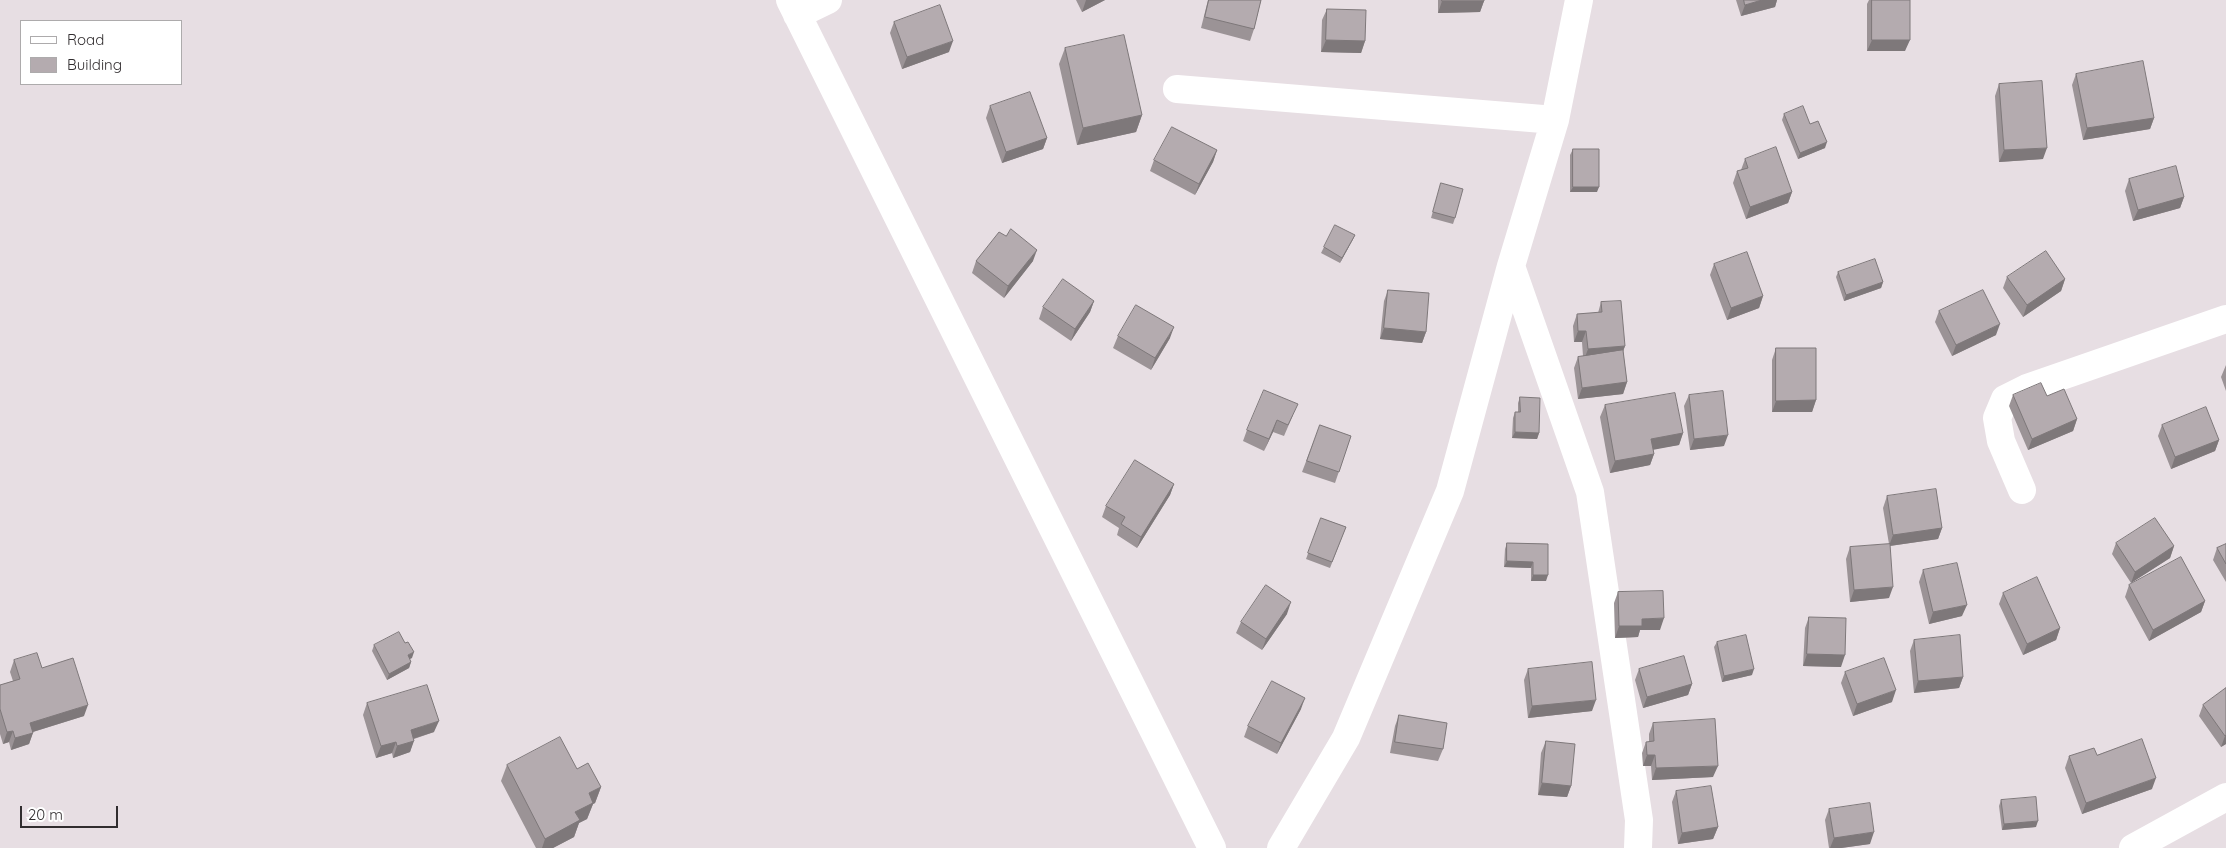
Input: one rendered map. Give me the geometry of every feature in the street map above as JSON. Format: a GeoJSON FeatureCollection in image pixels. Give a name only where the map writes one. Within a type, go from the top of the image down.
{"type":"FeatureCollection","features":[{"type":"Feature","properties":{"kind":"street"},"geometry":{"type":"LineString","coordinates":[[828,0],[794,8],[1212,848]]}},
{"type":"Feature","properties":{"kind":"street"},"geometry":{"type":"LineString","coordinates":[[1281,848],[1346,738],[1450,491],[1511,266],[1555,120],[1579,0]]}},
{"type":"Feature","properties":{"kind":"street"},"geometry":{"type":"LineString","coordinates":[[1177,89],[1555,120]]}},
{"type":"Feature","properties":{"kind":"street"},"geometry":{"type":"LineString","coordinates":[[1511,266],[1590,492],[1639,820],[1638,848]]}},
{"type":"Feature","properties":{"kind":"street"},"geometry":{"type":"LineString","coordinates":[[2022,490],[2000,434],[1997,418],[2005,399],[2027,388],[2226,319]]}},
{"type":"Feature","properties":{"kind":"street"},"geometry":{"type":"LineString","coordinates":[[2133,848],[2226,797]]}},
{"type":"Feature","properties":{"kind":"building"},"geometry":{"type":"Polygon","coordinates":[[[1209,0],[1261,0],[1254,29],[1205,17],[1209,0]]]}},
{"type":"Feature","properties":{"kind":"building"},"geometry":{"type":"Polygon","coordinates":[[[1484,0],[1484,1],[1442,1],[1484,0]]]}},
{"type":"Feature","properties":{"kind":"building"},"geometry":{"type":"Polygon","coordinates":[[[1744,0],[1762,0],[1745,5],[1744,0]]]}},
{"type":"Feature","properties":{"kind":"building"},"geometry":{"type":"Polygon","coordinates":[[[1872,0],[1910,0],[1910,40],[1872,40],[1872,0]]]}},
{"type":"Feature","properties":{"kind":"building"},"geometry":{"type":"Polygon","coordinates":[[[940,5],[953,41],[907,57],[894,22],[940,5]]]}},
{"type":"Feature","properties":{"kind":"building"},"geometry":{"type":"Polygon","coordinates":[[[1327,9],[1366,10],[1365,41],[1326,40],[1327,9]]]}},
{"type":"Feature","properties":{"kind":"building"},"geometry":{"type":"Polygon","coordinates":[[[1124,35],[1142,115],[1083,128],[1065,48],[1124,35]]]}},
{"type":"Feature","properties":{"kind":"building"},"geometry":{"type":"Polygon","coordinates":[[[2143,61],[2154,118],[2087,128],[2076,74],[2143,61]]]}},
{"type":"Feature","properties":{"kind":"building"},"geometry":{"type":"Polygon","coordinates":[[[2042,81],[2047,148],[2004,150],[1999,84],[2042,81]]]}},
{"type":"Feature","properties":{"kind":"building"},"geometry":{"type":"Polygon","coordinates":[[[1030,92],[1047,138],[1006,152],[990,106],[1030,92]]]}},
{"type":"Feature","properties":{"kind":"building"},"geometry":{"type":"Polygon","coordinates":[[[1803,106],[1810,124],[1818,121],[1827,142],[1800,153],[1784,114],[1803,106]]]}},
{"type":"Feature","properties":{"kind":"building"},"geometry":{"type":"Polygon","coordinates":[[[1172,127],[1217,150],[1199,184],[1154,160],[1172,127]]]}},
{"type":"Feature","properties":{"kind":"building"},"geometry":{"type":"Polygon","coordinates":[[[1776,147],[1792,192],[1750,207],[1737,171],[1748,168],[1745,159],[1776,147]]]}},
{"type":"Feature","properties":{"kind":"building"},"geometry":{"type":"Polygon","coordinates":[[[1573,149],[1599,149],[1599,187],[1573,187],[1573,149]]]}},
{"type":"Feature","properties":{"kind":"building"},"geometry":{"type":"Polygon","coordinates":[[[2176,166],[2184,197],[2138,210],[2129,179],[2176,166]]]}},
{"type":"Feature","properties":{"kind":"building"},"geometry":{"type":"Polygon","coordinates":[[[1441,183],[1463,189],[1455,218],[1433,212],[1441,183]]]}},
{"type":"Feature","properties":{"kind":"building"},"geometry":{"type":"Polygon","coordinates":[[[1335,225],[1355,235],[1342,258],[1324,247],[1335,225]]]}},
{"type":"Feature","properties":{"kind":"building"},"geometry":{"type":"Polygon","coordinates":[[[1011,229],[1037,250],[1008,286],[976,261],[999,232],[1006,236],[1011,229]]]}},
{"type":"Feature","properties":{"kind":"building"},"geometry":{"type":"Polygon","coordinates":[[[2046,251],[2065,279],[2027,305],[2007,277],[2046,251]]]}},
{"type":"Feature","properties":{"kind":"building"},"geometry":{"type":"Polygon","coordinates":[[[1747,252],[1763,296],[1731,308],[1714,264],[1747,252]]]}},
{"type":"Feature","properties":{"kind":"building"},"geometry":{"type":"Polygon","coordinates":[[[1875,259],[1883,282],[1846,295],[1838,272],[1875,259]]]}},
{"type":"Feature","properties":{"kind":"building"},"geometry":{"type":"Polygon","coordinates":[[[1063,279],[1094,301],[1075,329],[1043,307],[1063,279]]]}},
{"type":"Feature","properties":{"kind":"building"},"geometry":{"type":"Polygon","coordinates":[[[1388,290],[1429,293],[1426,332],[1384,328],[1388,290]]]}},
{"type":"Feature","properties":{"kind":"building"},"geometry":{"type":"Polygon","coordinates":[[[1983,290],[2000,324],[1956,345],[1939,311],[1983,290]]]}},
{"type":"Feature","properties":{"kind":"building"},"geometry":{"type":"Polygon","coordinates":[[[1621,301],[1625,346],[1588,349],[1586,331],[1578,331],[1577,314],[1602,312],[1601,302],[1621,301]]]}},
{"type":"Feature","properties":{"kind":"building"},"geometry":{"type":"Polygon","coordinates":[[[1136,305],[1174,327],[1155,358],[1118,336],[1136,305]]]}},
{"type":"Feature","properties":{"kind":"building"},"geometry":{"type":"Polygon","coordinates":[[[1776,348],[1816,348],[1816,400],[1776,401],[1776,348]]]}},
{"type":"Feature","properties":{"kind":"building"},"geometry":{"type":"Polygon","coordinates":[[[1623,350],[1627,382],[1582,388],[1578,357],[1623,350]]]}},
{"type":"Feature","properties":{"kind":"building"},"geometry":{"type":"Polygon","coordinates":[[[2041,383],[2047,396],[2064,389],[2077,419],[2032,439],[2013,395],[2041,383]]]}},
{"type":"Feature","properties":{"kind":"building"},"geometry":{"type":"Polygon","coordinates":[[[1264,390],[1298,404],[1288,425],[1277,420],[1269,439],[1247,430],[1264,390]]]}},
{"type":"Feature","properties":{"kind":"building"},"geometry":{"type":"Polygon","coordinates":[[[1723,391],[1728,435],[1694,439],[1689,395],[1723,391]]]}},
{"type":"Feature","properties":{"kind":"building"},"geometry":{"type":"Polygon","coordinates":[[[1675,393],[1683,433],[1651,439],[1654,454],[1615,461],[1605,405],[1675,393]]]}},
{"type":"Feature","properties":{"kind":"building"},"geometry":{"type":"Polygon","coordinates":[[[1520,397],[1540,398],[1539,433],[1515,432],[1515,412],[1520,412],[1520,397]]]}},
{"type":"Feature","properties":{"kind":"building"},"geometry":{"type":"Polygon","coordinates":[[[2206,407],[2219,440],[2175,457],[2162,425],[2206,407]]]}},
{"type":"Feature","properties":{"kind":"building"},"geometry":{"type":"Polygon","coordinates":[[[1320,425],[1351,436],[1339,472],[1307,461],[1320,425]]]}},
{"type":"Feature","properties":{"kind":"building"},"geometry":{"type":"Polygon","coordinates":[[[1135,460],[1174,484],[1141,537],[1121,524],[1125,517],[1106,506],[1135,460]]]}},
{"type":"Feature","properties":{"kind":"building"},"geometry":{"type":"Polygon","coordinates":[[[1936,489],[1942,528],[1893,535],[1887,496],[1936,489]]]}},
{"type":"Feature","properties":{"kind":"building"},"geometry":{"type":"Polygon","coordinates":[[[1321,518],[1346,527],[1332,562],[1308,553],[1321,518]]]}},
{"type":"Feature","properties":{"kind":"building"},"geometry":{"type":"Polygon","coordinates":[[[2155,518],[2174,546],[2135,572],[2116,543],[2155,518]]]}},
{"type":"Feature","properties":{"kind":"building"},"geometry":{"type":"Polygon","coordinates":[[[1507,543],[1548,544],[1548,575],[1533,575],[1533,562],[1507,561],[1507,543]]]}},
{"type":"Feature","properties":{"kind":"building"},"geometry":{"type":"Polygon","coordinates":[[[1890,544],[1893,587],[1854,590],[1850,547],[1890,544]]]}},
{"type":"Feature","properties":{"kind":"building"},"geometry":{"type":"Polygon","coordinates":[[[2226,544],[2226,564],[2217,548],[2226,544]]]}},
{"type":"Feature","properties":{"kind":"building"},"geometry":{"type":"Polygon","coordinates":[[[2181,557],[2205,601],[2153,630],[2129,585],[2181,557]]]}},
{"type":"Feature","properties":{"kind":"building"},"geometry":{"type":"Polygon","coordinates":[[[1957,563],[1967,605],[1933,612],[1923,570],[1957,563]]]}},
{"type":"Feature","properties":{"kind":"building"},"geometry":{"type":"Polygon","coordinates":[[[2037,577],[2060,628],[2027,644],[2003,593],[2037,577]]]}},
{"type":"Feature","properties":{"kind":"building"},"geometry":{"type":"Polygon","coordinates":[[[1266,585],[1291,602],[1266,639],[1241,622],[1266,585]]]}},
{"type":"Feature","properties":{"kind":"building"},"geometry":{"type":"Polygon","coordinates":[[[1663,591],[1664,618],[1642,619],[1642,626],[1619,626],[1618,592],[1663,591]]]}},
{"type":"Feature","properties":{"kind":"building"},"geometry":{"type":"Polygon","coordinates":[[[1809,617],[1846,618],[1845,655],[1807,654],[1809,617]]]}},
{"type":"Feature","properties":{"kind":"building"},"geometry":{"type":"Polygon","coordinates":[[[399,632],[405,643],[408,642],[414,652],[408,655],[411,662],[389,674],[374,645],[399,632]]]}},
{"type":"Feature","properties":{"kind":"building"},"geometry":{"type":"Polygon","coordinates":[[[1746,635],[1754,669],[1724,676],[1717,642],[1746,635]]]}},
{"type":"Feature","properties":{"kind":"building"},"geometry":{"type":"Polygon","coordinates":[[[1960,635],[1963,677],[1918,681],[1914,640],[1960,635]]]}},
{"type":"Feature","properties":{"kind":"building"},"geometry":{"type":"Polygon","coordinates":[[[37,653],[42,668],[73,658],[88,705],[30,723],[33,733],[15,738],[13,731],[7,732],[0,709],[0,685],[20,679],[14,660],[37,653]]]}},
{"type":"Feature","properties":{"kind":"building"},"geometry":{"type":"Polygon","coordinates":[[[1684,656],[1692,684],[1647,697],[1639,669],[1684,656]]]}},
{"type":"Feature","properties":{"kind":"building"},"geometry":{"type":"Polygon","coordinates":[[[1884,658],[1896,690],[1857,704],[1845,672],[1884,658]]]}},
{"type":"Feature","properties":{"kind":"building"},"geometry":{"type":"Polygon","coordinates":[[[1592,662],[1596,700],[1532,706],[1528,669],[1592,662]]]}},
{"type":"Feature","properties":{"kind":"building"},"geometry":{"type":"Polygon","coordinates":[[[1272,681],[1305,698],[1281,743],[1248,726],[1272,681]]]}},
{"type":"Feature","properties":{"kind":"building"},"geometry":{"type":"Polygon","coordinates":[[[427,685],[439,721],[411,730],[414,741],[397,746],[396,742],[381,746],[367,703],[427,685]]]}},
{"type":"Feature","properties":{"kind":"building"},"geometry":{"type":"Polygon","coordinates":[[[2226,688],[2226,735],[2225,736],[2203,705],[2226,688]]]}},
{"type":"Feature","properties":{"kind":"building"},"geometry":{"type":"Polygon","coordinates":[[[1399,715],[1447,723],[1443,749],[1395,742],[1399,715]]]}},
{"type":"Feature","properties":{"kind":"building"},"geometry":{"type":"Polygon","coordinates":[[[1715,719],[1718,766],[1656,768],[1655,755],[1647,755],[1646,742],[1654,741],[1653,723],[1715,719]]]}},
{"type":"Feature","properties":{"kind":"building"},"geometry":{"type":"Polygon","coordinates":[[[560,737],[577,769],[588,763],[601,787],[589,793],[593,803],[575,812],[580,820],[545,839],[507,765],[560,737]]]}},
{"type":"Feature","properties":{"kind":"building"},"geometry":{"type":"Polygon","coordinates":[[[2142,739],[2156,778],[2086,803],[2069,756],[2094,748],[2097,755],[2142,739]]]}},
{"type":"Feature","properties":{"kind":"building"},"geometry":{"type":"Polygon","coordinates":[[[1546,741],[1575,744],[1571,786],[1542,783],[1546,741]]]}},
{"type":"Feature","properties":{"kind":"building"},"geometry":{"type":"Polygon","coordinates":[[[1711,786],[1718,827],[1682,833],[1676,791],[1711,786]]]}},
{"type":"Feature","properties":{"kind":"building"},"geometry":{"type":"Polygon","coordinates":[[[2036,797],[2038,821],[2004,824],[2001,800],[2036,797]]]}},
{"type":"Feature","properties":{"kind":"building"},"geometry":{"type":"Polygon","coordinates":[[[1870,803],[1874,832],[1834,838],[1829,809],[1870,803]]]}}]}
